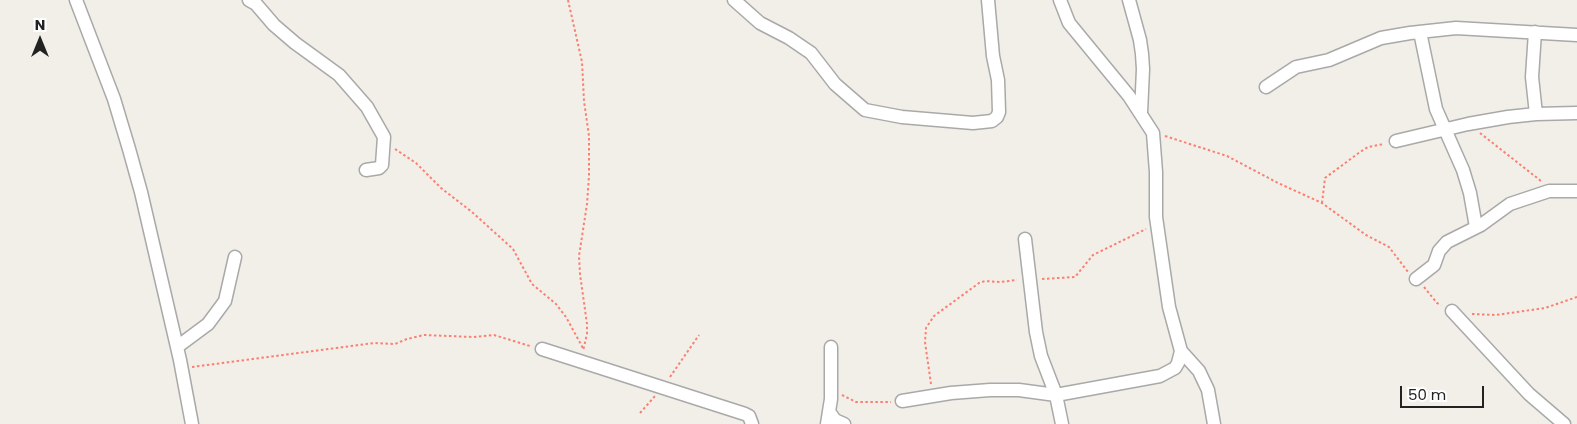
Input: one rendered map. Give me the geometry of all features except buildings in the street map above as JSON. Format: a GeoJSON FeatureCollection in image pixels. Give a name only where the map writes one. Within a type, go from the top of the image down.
{"type":"FeatureCollection","features":[{"type":"Feature","properties":{"kind":"street"},"geometry":{"type":"LineString","coordinates":[[76,0],[114,99],[141,192],[182,368],[192,424]]}},
{"type":"Feature","properties":{"kind":"street"},"geometry":{"type":"LineString","coordinates":[[249,0],[256,4],[274,25],[295,43],[349,84],[367,107],[384,137],[382,165],[379,168],[366,170]]}},
{"type":"Feature","properties":{"kind":"street"},"geometry":{"type":"LineString","coordinates":[[734,0],[760,23],[789,38],[811,53],[835,84],[864,110],[902,118],[973,123],[992,121],[999,112],[998,80],[993,56],[988,0]]}},
{"type":"Feature","properties":{"kind":"street"},"geometry":{"type":"LineString","coordinates":[[1060,0],[1069,23],[1142,113],[1153,133],[1156,172],[1156,217],[1169,306],[1181,351],[1198,371],[1206,385],[1214,424]]}},
{"type":"Feature","properties":{"kind":"street"},"geometry":{"type":"LineString","coordinates":[[1129,0],[1142,54],[1142,113]]}},
{"type":"Feature","properties":{"kind":"street"},"geometry":{"type":"LineString","coordinates":[[1266,87],[1296,67],[1328,60],[1381,38],[1456,28],[1577,35]]}},
{"type":"Feature","properties":{"kind":"street"},"geometry":{"type":"LineString","coordinates":[[1420,32],[1431,94],[1444,130],[1463,170],[1476,227]]}},
{"type":"Feature","properties":{"kind":"street"},"geometry":{"type":"LineString","coordinates":[[1535,32],[1532,77],[1536,114]]}},
{"type":"Feature","properties":{"kind":"street"},"geometry":{"type":"LineString","coordinates":[[1396,141],[1468,124],[1536,114],[1577,113]]}},
{"type":"Feature","properties":{"kind":"street"},"geometry":{"type":"LineString","coordinates":[[1416,278],[1434,264],[1439,251],[1447,242],[1476,227],[1510,204],[1551,191],[1577,191]]}},
{"type":"Feature","properties":{"kind":"street"},"geometry":{"type":"LineString","coordinates":[[1025,240],[1032,305],[1041,356],[1056,395],[1062,424]]}},
{"type":"Feature","properties":{"kind":"street"},"geometry":{"type":"LineString","coordinates":[[177,347],[208,324],[225,301],[234,257]]}},
{"type":"Feature","properties":{"kind":"street"},"geometry":{"type":"LineString","coordinates":[[1452,311],[1529,394],[1564,424]]}},
{"type":"Feature","properties":{"kind":"street"},"geometry":{"type":"LineString","coordinates":[[831,348],[831,390],[828,418],[844,424]]}},
{"type":"Feature","properties":{"kind":"street"},"geometry":{"type":"LineString","coordinates":[[542,349],[582,355],[662,387],[745,414],[749,416],[752,424]]}},
{"type":"Feature","properties":{"kind":"street"},"geometry":{"type":"LineString","coordinates":[[902,401],[990,390],[1019,390],[1056,395],[1160,376],[1175,368],[1181,351]]}},
{"type":"Feature","properties":{"kind":"path"},"geometry":{"type":"LineString","coordinates":[[568,0],[582,62],[584,101],[589,136],[589,176],[579,256],[587,324],[587,334],[582,355]]}},
{"type":"Feature","properties":{"kind":"path"},"geometry":{"type":"LineString","coordinates":[[1468,124],[1538,178],[1551,191]]}},
{"type":"Feature","properties":{"kind":"path"},"geometry":{"type":"LineString","coordinates":[[1153,133],[1227,156],[1278,183],[1322,203],[1366,235],[1389,247],[1403,267],[1416,278],[1438,303],[1452,311],[1496,315],[1545,308],[1577,296]]}},
{"type":"Feature","properties":{"kind":"path"},"geometry":{"type":"LineString","coordinates":[[384,137],[397,151],[416,163],[441,188],[472,212],[513,249],[532,284],[556,304],[566,317],[582,355]]}},
{"type":"Feature","properties":{"kind":"path"},"geometry":{"type":"LineString","coordinates":[[1322,203],[1324,180],[1328,175],[1368,147],[1396,141]]}},
{"type":"Feature","properties":{"kind":"path"},"geometry":{"type":"LineString","coordinates":[[933,396],[925,342],[926,328],[934,316],[979,283],[985,281],[1000,282],[1075,276],[1093,255],[1139,233],[1152,224],[1156,217]]}},
{"type":"Feature","properties":{"kind":"path"},"geometry":{"type":"LineString","coordinates":[[182,368],[374,343],[395,344],[424,335],[473,337],[492,335],[542,349]]}},
{"type":"Feature","properties":{"kind":"path"},"geometry":{"type":"LineString","coordinates":[[640,413],[662,387],[699,335]]}},
{"type":"Feature","properties":{"kind":"path"},"geometry":{"type":"LineString","coordinates":[[831,390],[856,402],[902,401]]}}]}
